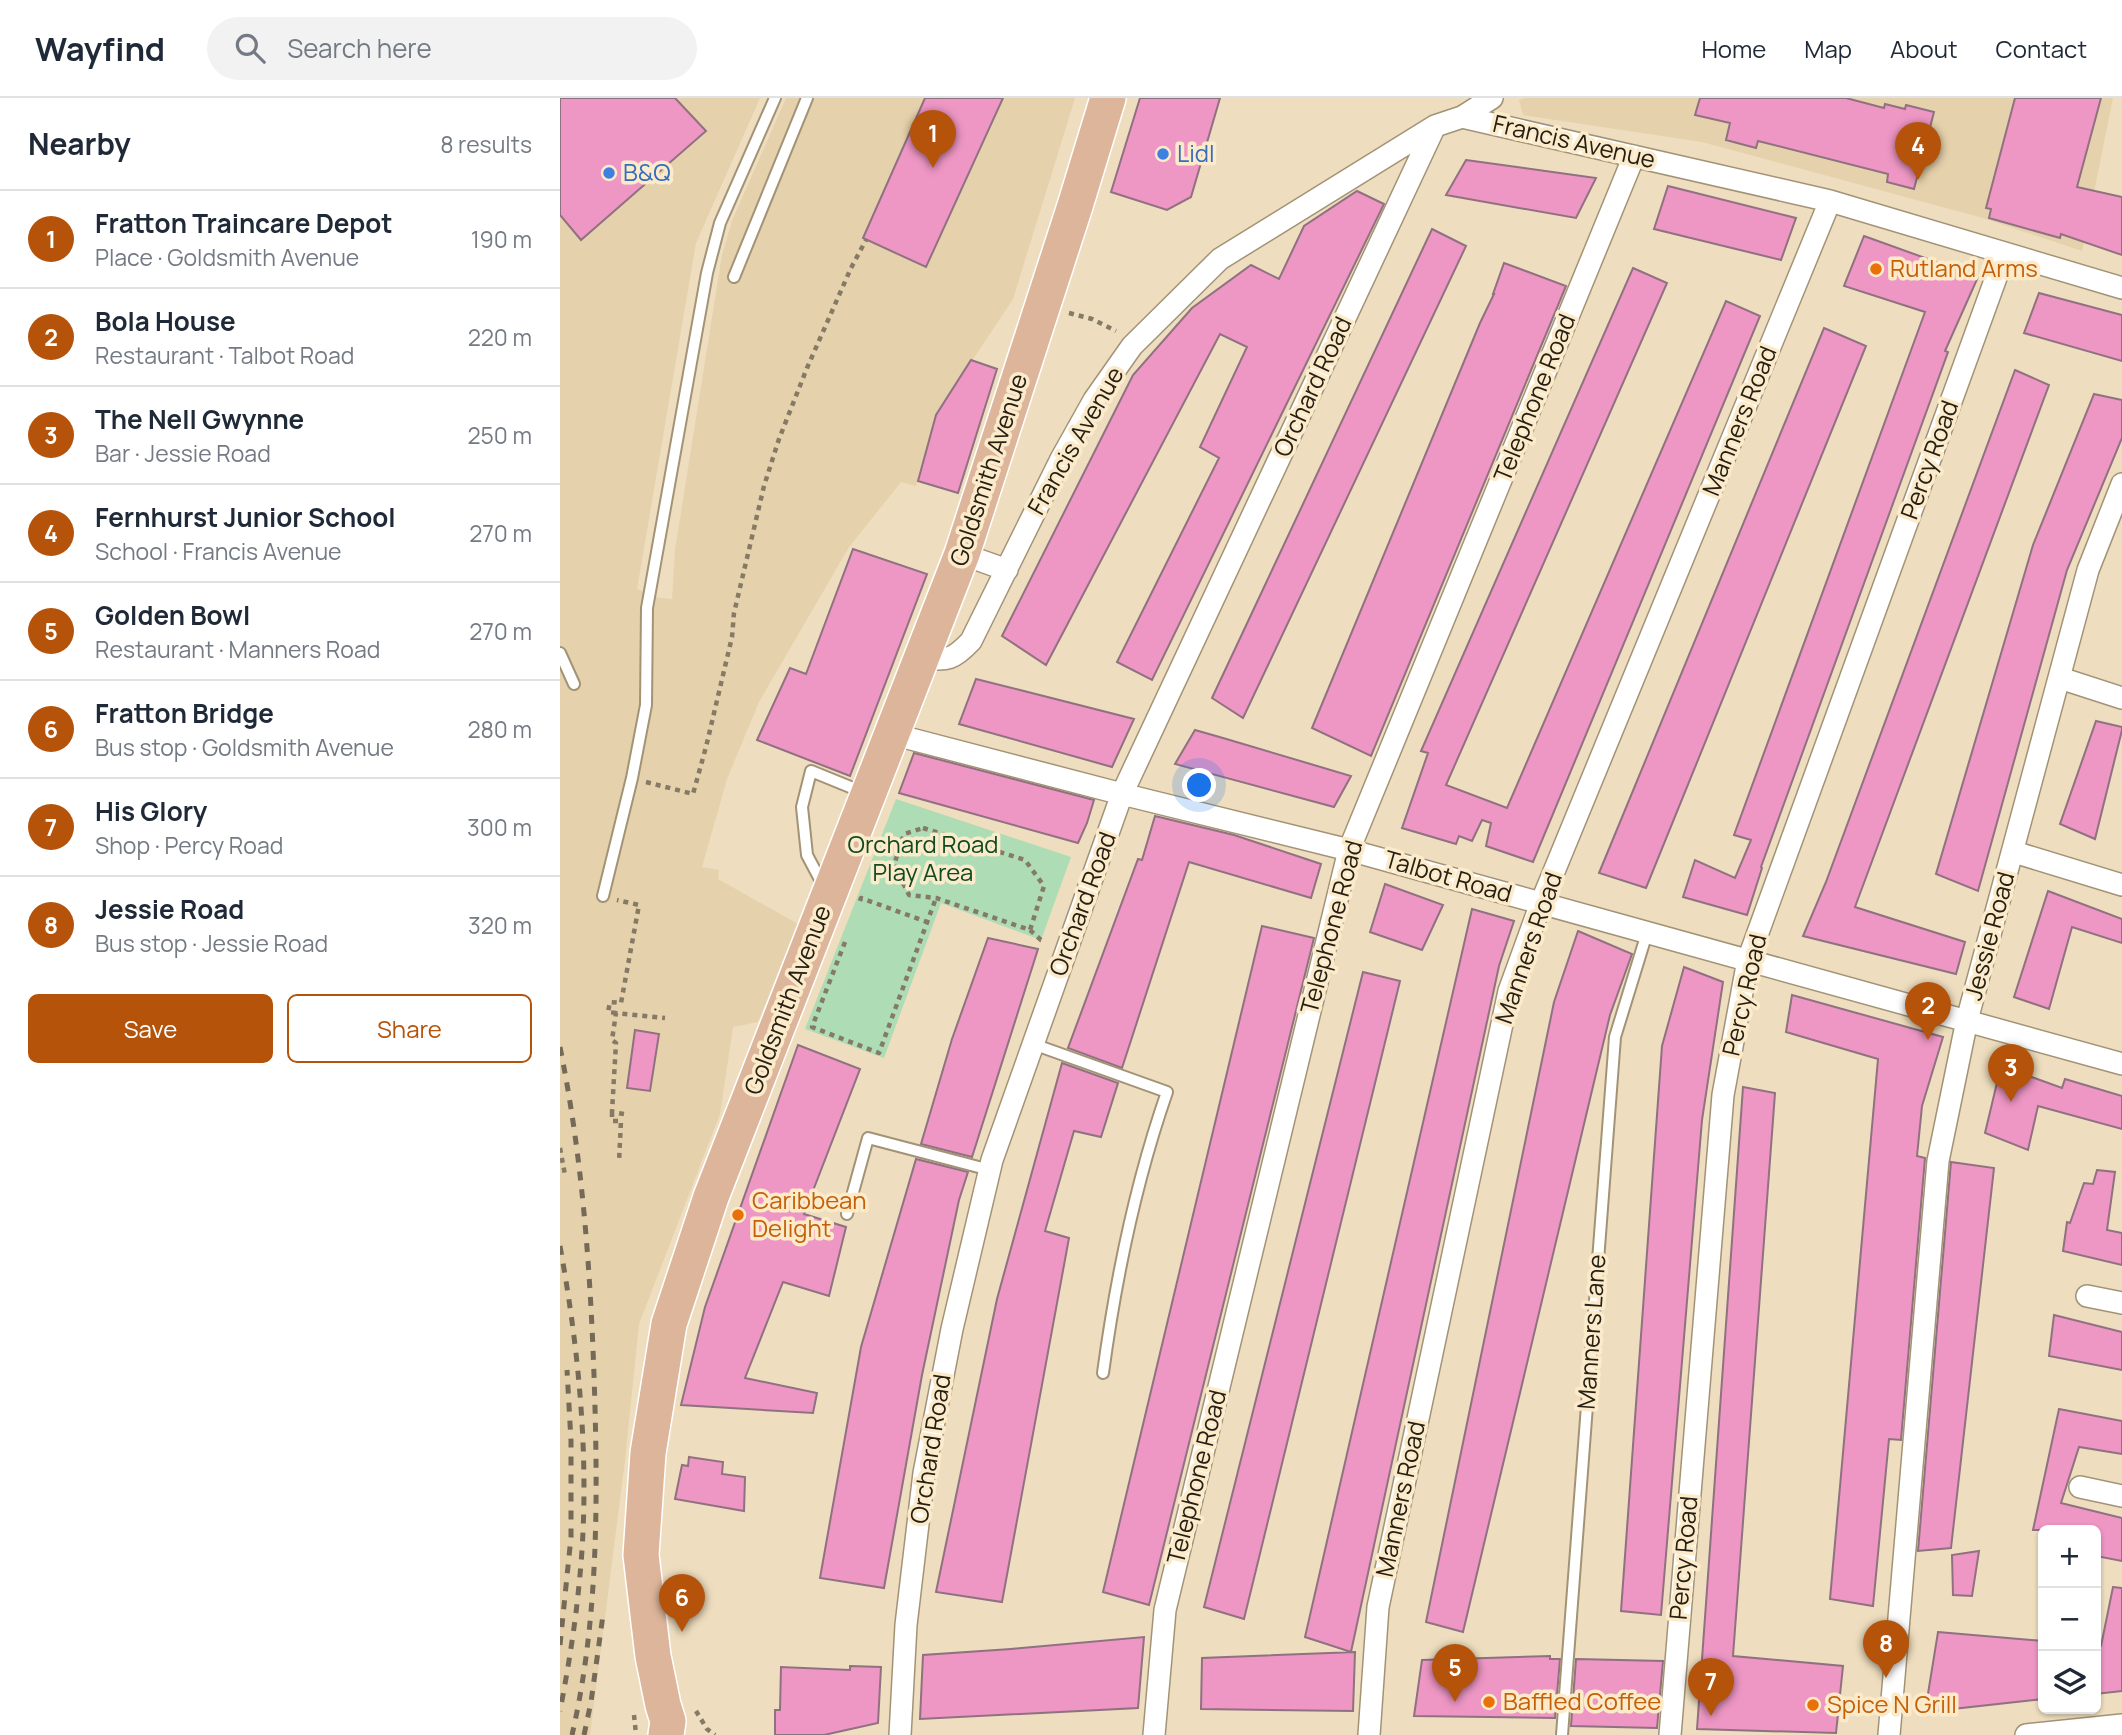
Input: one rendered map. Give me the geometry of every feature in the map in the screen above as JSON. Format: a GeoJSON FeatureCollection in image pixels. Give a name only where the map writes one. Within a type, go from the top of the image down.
{"type":"FeatureCollection","features":[{"type":"Feature","properties":{"kind":"main road","name":"Goldsmith Avenue"},"geometry":{"type":"LineString","coordinates":[[678,1724],[653,1656],[641,1555],[648,1453],[669,1324],[711,1197],[842,904],[867,793],[962,554],[1108,98]]}},
{"type":"Feature","properties":{"kind":"street"},"geometry":{"type":"LineString","coordinates":[[1462,117],[1492,98]]}},
{"type":"Feature","properties":{"kind":"street","name":"Francis Avenue"},"geometry":{"type":"LineString","coordinates":[[921,658],[939,660],[956,657],[971,642],[1061,460],[1094,400],[1132,346],[1220,260],[1435,126],[1462,117],[1830,201],[2122,288]]}},
{"type":"Feature","properties":{"kind":"street","name":"Orchard Road"},"geometry":{"type":"LineString","coordinates":[[900,1735],[906,1625],[924,1473],[952,1329],[990,1170],[1122,794],[1435,126]]}},
{"type":"Feature","properties":{"kind":"street","name":"Telephone Road"},"geometry":{"type":"LineString","coordinates":[[1154,1735],[1165,1610],[1349,850],[1634,156]]}},
{"type":"Feature","properties":{"kind":"street","name":"Manners Road"},"geometry":{"type":"LineString","coordinates":[[1369,1735],[1378,1607],[1509,991],[1541,903],[1830,201]]}},
{"type":"Feature","properties":{"kind":"street","name":"Percy Road"},"geometry":{"type":"LineString","coordinates":[[1670,1735],[1723,1096],[1748,960],[2005,253]]}},
{"type":"Feature","properties":{"kind":"street","name":"Jessie Road"},"geometry":{"type":"LineString","coordinates":[[1889,1735],[1938,1161],[1967,1020],[2088,570],[2121,489]]}},
{"type":"Feature","properties":{"kind":"street"},"geometry":{"type":"LineString","coordinates":[[962,554],[1007,570]]}},
{"type":"Feature","properties":{"kind":"street"},"geometry":{"type":"LineString","coordinates":[[2060,678],[2122,698]]}},
{"type":"Feature","properties":{"kind":"street","name":"Talbot Road"},"geometry":{"type":"LineString","coordinates":[[892,734],[1349,850],[2122,1064]]}},
{"type":"Feature","properties":{"kind":"street"},"geometry":{"type":"LineString","coordinates":[[2014,852],[2122,885]]}},
{"type":"Feature","properties":{"kind":"street"},"geometry":{"type":"LineString","coordinates":[[2087,1296],[2122,1303]]}},
{"type":"Feature","properties":{"kind":"street"},"geometry":{"type":"LineString","coordinates":[[2080,1487],[2122,1496]]}},
{"type":"Feature","properties":{"kind":"street"},"geometry":{"type":"LineString","coordinates":[[2026,1735],[2122,1725]]}},
{"type":"Feature","properties":{"kind":"lane"},"geometry":{"type":"LineString","coordinates":[[603,896],[632,778],[646,705],[647,608],[707,273],[720,223],[775,98]]}},
{"type":"Feature","properties":{"kind":"lane"},"geometry":{"type":"LineString","coordinates":[[734,277],[807,98]]}},
{"type":"Feature","properties":{"kind":"lane"},"geometry":{"type":"LineString","coordinates":[[560,653],[574,684]]}},
{"type":"Feature","properties":{"kind":"lane"},"geometry":{"type":"LineString","coordinates":[[842,904],[807,855],[802,807],[811,771],[867,793]]}},
{"type":"Feature","properties":{"kind":"lane","name":"Manners Lane"},"geometry":{"type":"LineString","coordinates":[[1562,1735],[1615,1037],[1647,933]]}},
{"type":"Feature","properties":{"kind":"lane"},"geometry":{"type":"LineString","coordinates":[[1033,1044],[1167,1092],[1129,1216],[1103,1373]]}},
{"type":"Feature","properties":{"kind":"lane"},"geometry":{"type":"LineString","coordinates":[[847,1214],[868,1138],[990,1170]]}},
{"type":"Feature","properties":{"kind":"path"},"geometry":{"type":"LineString","coordinates":[[632,778],[692,794],[706,747],[764,486],[807,368],[866,240]]}},
{"type":"Feature","properties":{"kind":"path"},"geometry":{"type":"LineString","coordinates":[[1069,303],[1066,312],[1092,319],[1119,332],[1132,346]]}},
{"type":"Feature","properties":{"kind":"path"},"geometry":{"type":"LineString","coordinates":[[1030,930],[1045,886],[1025,860],[923,828],[904,834],[894,865],[909,895],[936,898],[1030,930],[1041,940]]}},
{"type":"Feature","properties":{"kind":"path"},"geometry":{"type":"LineString","coordinates":[[603,896],[639,905],[621,1003],[610,1002],[608,1012],[665,1018]]}},
{"type":"Feature","properties":{"kind":"path"},"geometry":{"type":"LineString","coordinates":[[842,904],[861,898],[927,922]]}},
{"type":"Feature","properties":{"kind":"path"},"geometry":{"type":"LineString","coordinates":[[846,937],[812,1027],[879,1053],[936,898]]}},
{"type":"Feature","properties":{"kind":"path"},"geometry":{"type":"LineString","coordinates":[[616,1013],[612,1040],[616,1043],[612,1121],[621,1121],[619,1162]]}},
{"type":"Feature","properties":{"kind":"path"},"geometry":{"type":"LineString","coordinates":[[612,1112],[624,1114]]}},
{"type":"Feature","properties":{"kind":"path"},"geometry":{"type":"LineString","coordinates":[[560,1148],[565,1175]]}},
{"type":"Feature","properties":{"kind":"path"},"geometry":{"type":"LineString","coordinates":[[634,1714],[636,1735]]}},
{"type":"Feature","properties":{"kind":"path"},"geometry":{"type":"LineString","coordinates":[[678,1724],[707,1729],[715,1735]]}},
{"type":"Feature","properties":{"kind":"shaded area"},"geometry":{"type":"Polygon","coordinates":[[[560,98],[760,98],[696,243],[637,589],[660,598],[672,599],[675,550],[722,255],[732,221],[786,98],[1075,98],[1013,299],[936,415],[916,486],[901,482],[849,547],[759,702],[727,779],[702,867],[719,870],[718,879],[798,924],[758,1022],[733,1027],[720,1114],[639,1324],[625,1460],[590,1735],[560,1735],[560,98]]]}},
{"type":"Feature","properties":{"kind":"shaded area"},"geometry":{"type":"Polygon","coordinates":[[[2113,98],[2082,251],[1983,218],[1702,142],[1523,115],[1519,100],[2113,98]]]}},
{"type":"Feature","properties":{"kind":"green space","name":"Orchard Road Play Area"},"geometry":{"type":"Polygon","coordinates":[[[896,799],[1071,857],[1041,940],[941,903],[884,1058],[805,1029],[896,799]]]}},
{"type":"Feature","properties":{"kind":"building","name":"B&Q"},"geometry":{"type":"Polygon","coordinates":[[[560,98],[675,98],[706,131],[581,240],[560,215],[560,98]]]}},
{"type":"Feature","properties":{"kind":"building"},"geometry":{"type":"Polygon","coordinates":[[[925,98],[1003,98],[926,267],[863,238],[925,98]]]}},
{"type":"Feature","properties":{"kind":"building","name":"Lidl"},"geometry":{"type":"Polygon","coordinates":[[[1140,98],[1220,98],[1191,197],[1167,210],[1111,192],[1140,98]]]}},
{"type":"Feature","properties":{"kind":"building"},"geometry":{"type":"Polygon","coordinates":[[[1700,98],[1846,98],[1884,108],[1885,104],[1905,109],[1906,105],[1934,112],[1914,189],[1887,182],[1888,174],[1758,141],[1756,148],[1726,140],[1730,123],[1695,115],[1700,98]]]}},
{"type":"Feature","properties":{"kind":"building"},"geometry":{"type":"Polygon","coordinates":[[[2015,98],[2101,98],[2077,187],[2122,197],[2122,255],[2061,234],[2060,238],[1989,218],[1991,209],[1986,208],[2015,98]]]}},
{"type":"Feature","properties":{"kind":"building"},"geometry":{"type":"Polygon","coordinates":[[[1466,160],[1596,178],[1576,218],[1446,195],[1466,160]]]}},
{"type":"Feature","properties":{"kind":"building"},"geometry":{"type":"Polygon","coordinates":[[[1668,186],[1796,218],[1781,260],[1654,229],[1668,186]]]}},
{"type":"Feature","properties":{"kind":"building"},"geometry":{"type":"Polygon","coordinates":[[[1357,191],[1384,204],[1152,680],[1117,662],[1219,458],[1200,447],[1247,347],[1220,334],[1046,665],[1002,636],[1133,375],[1192,308],[1251,265],[1279,279],[1304,226],[1357,191]]]}},
{"type":"Feature","properties":{"kind":"building"},"geometry":{"type":"Polygon","coordinates":[[[1432,229],[1466,246],[1243,718],[1212,698],[1432,229]]]}},
{"type":"Feature","properties":{"kind":"building"},"geometry":{"type":"Polygon","coordinates":[[[1864,236],[1978,277],[1945,351],[1948,352],[1761,867],[1747,915],[1683,897],[1695,860],[1735,878],[1751,840],[1734,835],[1925,312],[1844,286],[1864,236]]]}},
{"type":"Feature","properties":{"kind":"building"},"geometry":{"type":"Polygon","coordinates":[[[1504,263],[1566,286],[1371,756],[1312,728],[1494,294],[1504,263]]]}},
{"type":"Feature","properties":{"kind":"building"},"geometry":{"type":"Polygon","coordinates":[[[1633,268],[1667,283],[1446,785],[1507,808],[1726,301],[1760,316],[1533,862],[1486,846],[1491,823],[1482,820],[1472,841],[1459,836],[1456,844],[1402,828],[1428,753],[1421,751],[1633,268]]]}},
{"type":"Feature","properties":{"kind":"building"},"geometry":{"type":"Polygon","coordinates":[[[2039,293],[2122,315],[2122,361],[2024,333],[2039,293]]]}},
{"type":"Feature","properties":{"kind":"building"},"geometry":{"type":"Polygon","coordinates":[[[1824,328],[1866,346],[1646,888],[1599,873],[1824,328]]]}},
{"type":"Feature","properties":{"kind":"building"},"geometry":{"type":"Polygon","coordinates":[[[971,360],[997,369],[958,493],[918,481],[936,415],[971,360]]]}},
{"type":"Feature","properties":{"kind":"building"},"geometry":{"type":"Polygon","coordinates":[[[2015,370],[2049,385],[1855,907],[1965,942],[1956,974],[1803,936],[1826,882],[2015,370]]]}},
{"type":"Feature","properties":{"kind":"building"},"geometry":{"type":"Polygon","coordinates":[[[2094,394],[2122,400],[2122,438],[2067,570],[1978,891],[1936,874],[2033,545],[2094,394]]]}},
{"type":"Feature","properties":{"kind":"building"},"geometry":{"type":"Polygon","coordinates":[[[853,549],[927,574],[850,776],[757,740],[790,668],[806,674],[853,549]]]}},
{"type":"Feature","properties":{"kind":"building"},"geometry":{"type":"Polygon","coordinates":[[[976,679],[1134,719],[1112,767],[959,724],[976,679]]]}},
{"type":"Feature","properties":{"kind":"building"},"geometry":{"type":"Polygon","coordinates":[[[2096,721],[2122,727],[2122,730],[2095,839],[2060,824],[2096,721]]]}},
{"type":"Feature","properties":{"kind":"building"},"geometry":{"type":"Polygon","coordinates":[[[1195,730],[1351,776],[1334,807],[1175,764],[1195,730]]]}},
{"type":"Feature","properties":{"kind":"building"},"geometry":{"type":"Polygon","coordinates":[[[914,753],[1094,800],[1078,843],[899,793],[914,753]]]}},
{"type":"Feature","properties":{"kind":"building"},"geometry":{"type":"Polygon","coordinates":[[[1155,816],[1234,835],[1321,864],[1311,898],[1189,862],[1122,1068],[1068,1048],[1138,859],[1142,860],[1155,816]]]}},
{"type":"Feature","properties":{"kind":"building"},"geometry":{"type":"Polygon","coordinates":[[[1385,884],[1443,905],[1422,950],[1370,932],[1385,884]]]}},
{"type":"Feature","properties":{"kind":"building"},"geometry":{"type":"Polygon","coordinates":[[[2048,891],[2122,919],[2122,943],[2072,927],[2049,1009],[2014,997],[2048,891]]]}},
{"type":"Feature","properties":{"kind":"building"},"geometry":{"type":"Polygon","coordinates":[[[1472,909],[1514,921],[1499,966],[1351,1652],[1305,1637],[1472,909]]]}},
{"type":"Feature","properties":{"kind":"building"},"geometry":{"type":"Polygon","coordinates":[[[1262,926],[1314,938],[1149,1605],[1103,1592],[1262,926]]]}},
{"type":"Feature","properties":{"kind":"building"},"geometry":{"type":"Polygon","coordinates":[[[1578,931],[1632,954],[1610,1015],[1463,1632],[1426,1622],[1554,1002],[1578,931]]]}},
{"type":"Feature","properties":{"kind":"building"},"geometry":{"type":"Polygon","coordinates":[[[988,938],[1038,949],[972,1157],[921,1144],[952,1039],[988,938]]]}},
{"type":"Feature","properties":{"kind":"building"},"geometry":{"type":"Polygon","coordinates":[[[1684,967],[1723,982],[1702,1120],[1661,1615],[1621,1611],[1662,1046],[1684,967]]]}},
{"type":"Feature","properties":{"kind":"building"},"geometry":{"type":"Polygon","coordinates":[[[1363,972],[1400,981],[1244,1619],[1204,1607],[1363,972]]]}},
{"type":"Feature","properties":{"kind":"building"},"geometry":{"type":"Polygon","coordinates":[[[1792,995],[1943,1037],[1922,1106],[1917,1156],[1925,1158],[1901,1440],[1889,1439],[1873,1606],[1830,1599],[1878,1059],[1786,1032],[1792,995]]]}},
{"type":"Feature","properties":{"kind":"building"},"geometry":{"type":"Polygon","coordinates":[[[635,1030],[659,1034],[650,1091],[627,1088],[635,1030]]]}},
{"type":"Feature","properties":{"kind":"building"},"geometry":{"type":"Polygon","coordinates":[[[798,1045],[860,1069],[804,1214],[846,1227],[829,1296],[783,1282],[745,1378],[817,1393],[813,1413],[681,1405],[705,1307],[798,1045]]]}},
{"type":"Feature","properties":{"kind":"building"},"geometry":{"type":"Polygon","coordinates":[[[1062,1063],[1118,1083],[1101,1137],[1074,1131],[1045,1231],[1069,1238],[1002,1602],[936,1592],[997,1299],[1062,1063]]]}},
{"type":"Feature","properties":{"kind":"building"},"geometry":{"type":"Polygon","coordinates":[[[2001,1066],[2062,1088],[2065,1079],[2122,1096],[2122,1129],[2038,1106],[2028,1150],[1985,1133],[2001,1066]]]}},
{"type":"Feature","properties":{"kind":"building"},"geometry":{"type":"Polygon","coordinates":[[[1743,1087],[1775,1093],[1733,1656],[1843,1666],[1836,1733],[1697,1729],[1743,1087]]]}},
{"type":"Feature","properties":{"kind":"building"},"geometry":{"type":"Polygon","coordinates":[[[916,1159],[968,1172],[959,1200],[922,1375],[884,1588],[820,1578],[861,1347],[916,1159]]]}},
{"type":"Feature","properties":{"kind":"building"},"geometry":{"type":"Polygon","coordinates":[[[1951,1162],[1994,1168],[1951,1548],[1918,1551],[1951,1162]]]}},
{"type":"Feature","properties":{"kind":"building"},"geometry":{"type":"Polygon","coordinates":[[[2097,1170],[2115,1172],[2107,1230],[2122,1233],[2122,1265],[2063,1251],[2067,1222],[2070,1223],[2084,1183],[2093,1184],[2097,1170]]]}},
{"type":"Feature","properties":{"kind":"building"},"geometry":{"type":"Polygon","coordinates":[[[2054,1315],[2122,1332],[2122,1370],[2049,1356],[2054,1315]]]}},
{"type":"Feature","properties":{"kind":"building"},"geometry":{"type":"Polygon","coordinates":[[[2059,1409],[2122,1421],[2122,1454],[2079,1447],[2061,1503],[2122,1518],[2122,1561],[2101,1557],[2101,1525],[2038,1525],[2038,1530],[2033,1530],[2059,1409]]]}},
{"type":"Feature","properties":{"kind":"building"},"geometry":{"type":"Polygon","coordinates":[[[689,1457],[723,1462],[722,1474],[745,1477],[744,1511],[675,1499],[682,1465],[688,1466],[689,1457]]]}},
{"type":"Feature","properties":{"kind":"building"},"geometry":{"type":"Polygon","coordinates":[[[1979,1551],[1972,1596],[1953,1595],[1952,1555],[1979,1551]]]}},
{"type":"Feature","properties":{"kind":"building"},"geometry":{"type":"Polygon","coordinates":[[[2113,1587],[2122,1588],[2122,1691],[2101,1693],[2101,1646],[2113,1587]]]}},
{"type":"Feature","properties":{"kind":"building"},"geometry":{"type":"Polygon","coordinates":[[[1938,1632],[2038,1641],[2038,1700],[1925,1712],[1938,1632]]]}},
{"type":"Feature","properties":{"kind":"building"},"geometry":{"type":"Polygon","coordinates":[[[1144,1637],[1138,1708],[920,1719],[923,1655],[1144,1637]]]}},
{"type":"Feature","properties":{"kind":"building"},"geometry":{"type":"Polygon","coordinates":[[[1355,1652],[1353,1711],[1201,1709],[1202,1658],[1355,1652]]]}},
{"type":"Feature","properties":{"kind":"building"},"geometry":{"type":"Polygon","coordinates":[[[1550,1656],[1550,1659],[1560,1659],[1555,1718],[1414,1716],[1422,1660],[1550,1656]]]}},
{"type":"Feature","properties":{"kind":"building"},"geometry":{"type":"Polygon","coordinates":[[[1576,1659],[1663,1661],[1657,1728],[1571,1726],[1576,1659]]]}},
{"type":"Feature","properties":{"kind":"building"},"geometry":{"type":"Polygon","coordinates":[[[850,1666],[881,1667],[878,1723],[824,1735],[775,1735],[775,1710],[780,1710],[781,1667],[850,1670],[850,1666]]]}},
{"type":"Feature","properties":{"kind":"railway"},"geometry":{"type":"LineString","coordinates":[[560,1047],[584,1210],[595,1420],[596,1510],[592,1601],[581,1691],[572,1735]]}},
{"type":"Feature","properties":{"kind":"railway"},"geometry":{"type":"LineString","coordinates":[[560,1246],[578,1372],[584,1458],[582,1543],[577,1601],[560,1711]]}},
{"type":"Feature","properties":{"kind":"railway"},"geometry":{"type":"LineString","coordinates":[[560,1645],[571,1537],[571,1441],[567,1370]]}},
{"type":"Feature","properties":{"kind":"railway"},"geometry":{"type":"LineString","coordinates":[[584,1735],[603,1615]]}},
{"type":"Feature","properties":{"kind":"place","name":"Lidl"},"geometry":{"type":"Point","coordinates":[1163,154]}},
{"type":"Feature","properties":{"kind":"place","name":"Fratton Traincare Depot"},"geometry":{"type":"Point","coordinates":[933,168]}},
{"type":"Feature","properties":{"kind":"place","name":"B&Q"},"geometry":{"type":"Point","coordinates":[609,173]}},
{"type":"Feature","properties":{"kind":"place","name":"Fernhurst Junior School"},"geometry":{"type":"Point","coordinates":[1918,180]}},
{"type":"Feature","properties":{"kind":"place","name":"Rutland Arms"},"geometry":{"type":"Point","coordinates":[1876,269]}},
{"type":"Feature","properties":{"kind":"place","name":"Bola House"},"geometry":{"type":"Point","coordinates":[1928,1040]}},
{"type":"Feature","properties":{"kind":"place","name":"The Nell Gwynne"},"geometry":{"type":"Point","coordinates":[2011,1102]}},
{"type":"Feature","properties":{"kind":"place","name":"Caribbean Delight"},"geometry":{"type":"Point","coordinates":[738,1215]}},
{"type":"Feature","properties":{"kind":"place","name":"Fratton Bridge"},"geometry":{"type":"Point","coordinates":[682,1632]}},
{"type":"Feature","properties":{"kind":"place","name":"Jessie Road"},"geometry":{"type":"Point","coordinates":[1886,1678]}},
{"type":"Feature","properties":{"kind":"place","name":"Golden Bowl"},"geometry":{"type":"Point","coordinates":[1455,1702]}},
{"type":"Feature","properties":{"kind":"place","name":"Baffled Coffee"},"geometry":{"type":"Point","coordinates":[1489,1702]}},
{"type":"Feature","properties":{"kind":"place","name":"Spice N Grill"},"geometry":{"type":"Point","coordinates":[1813,1705]}},
{"type":"Feature","properties":{"kind":"place","name":"His Glory"},"geometry":{"type":"Point","coordinates":[1711,1716]}}]}
